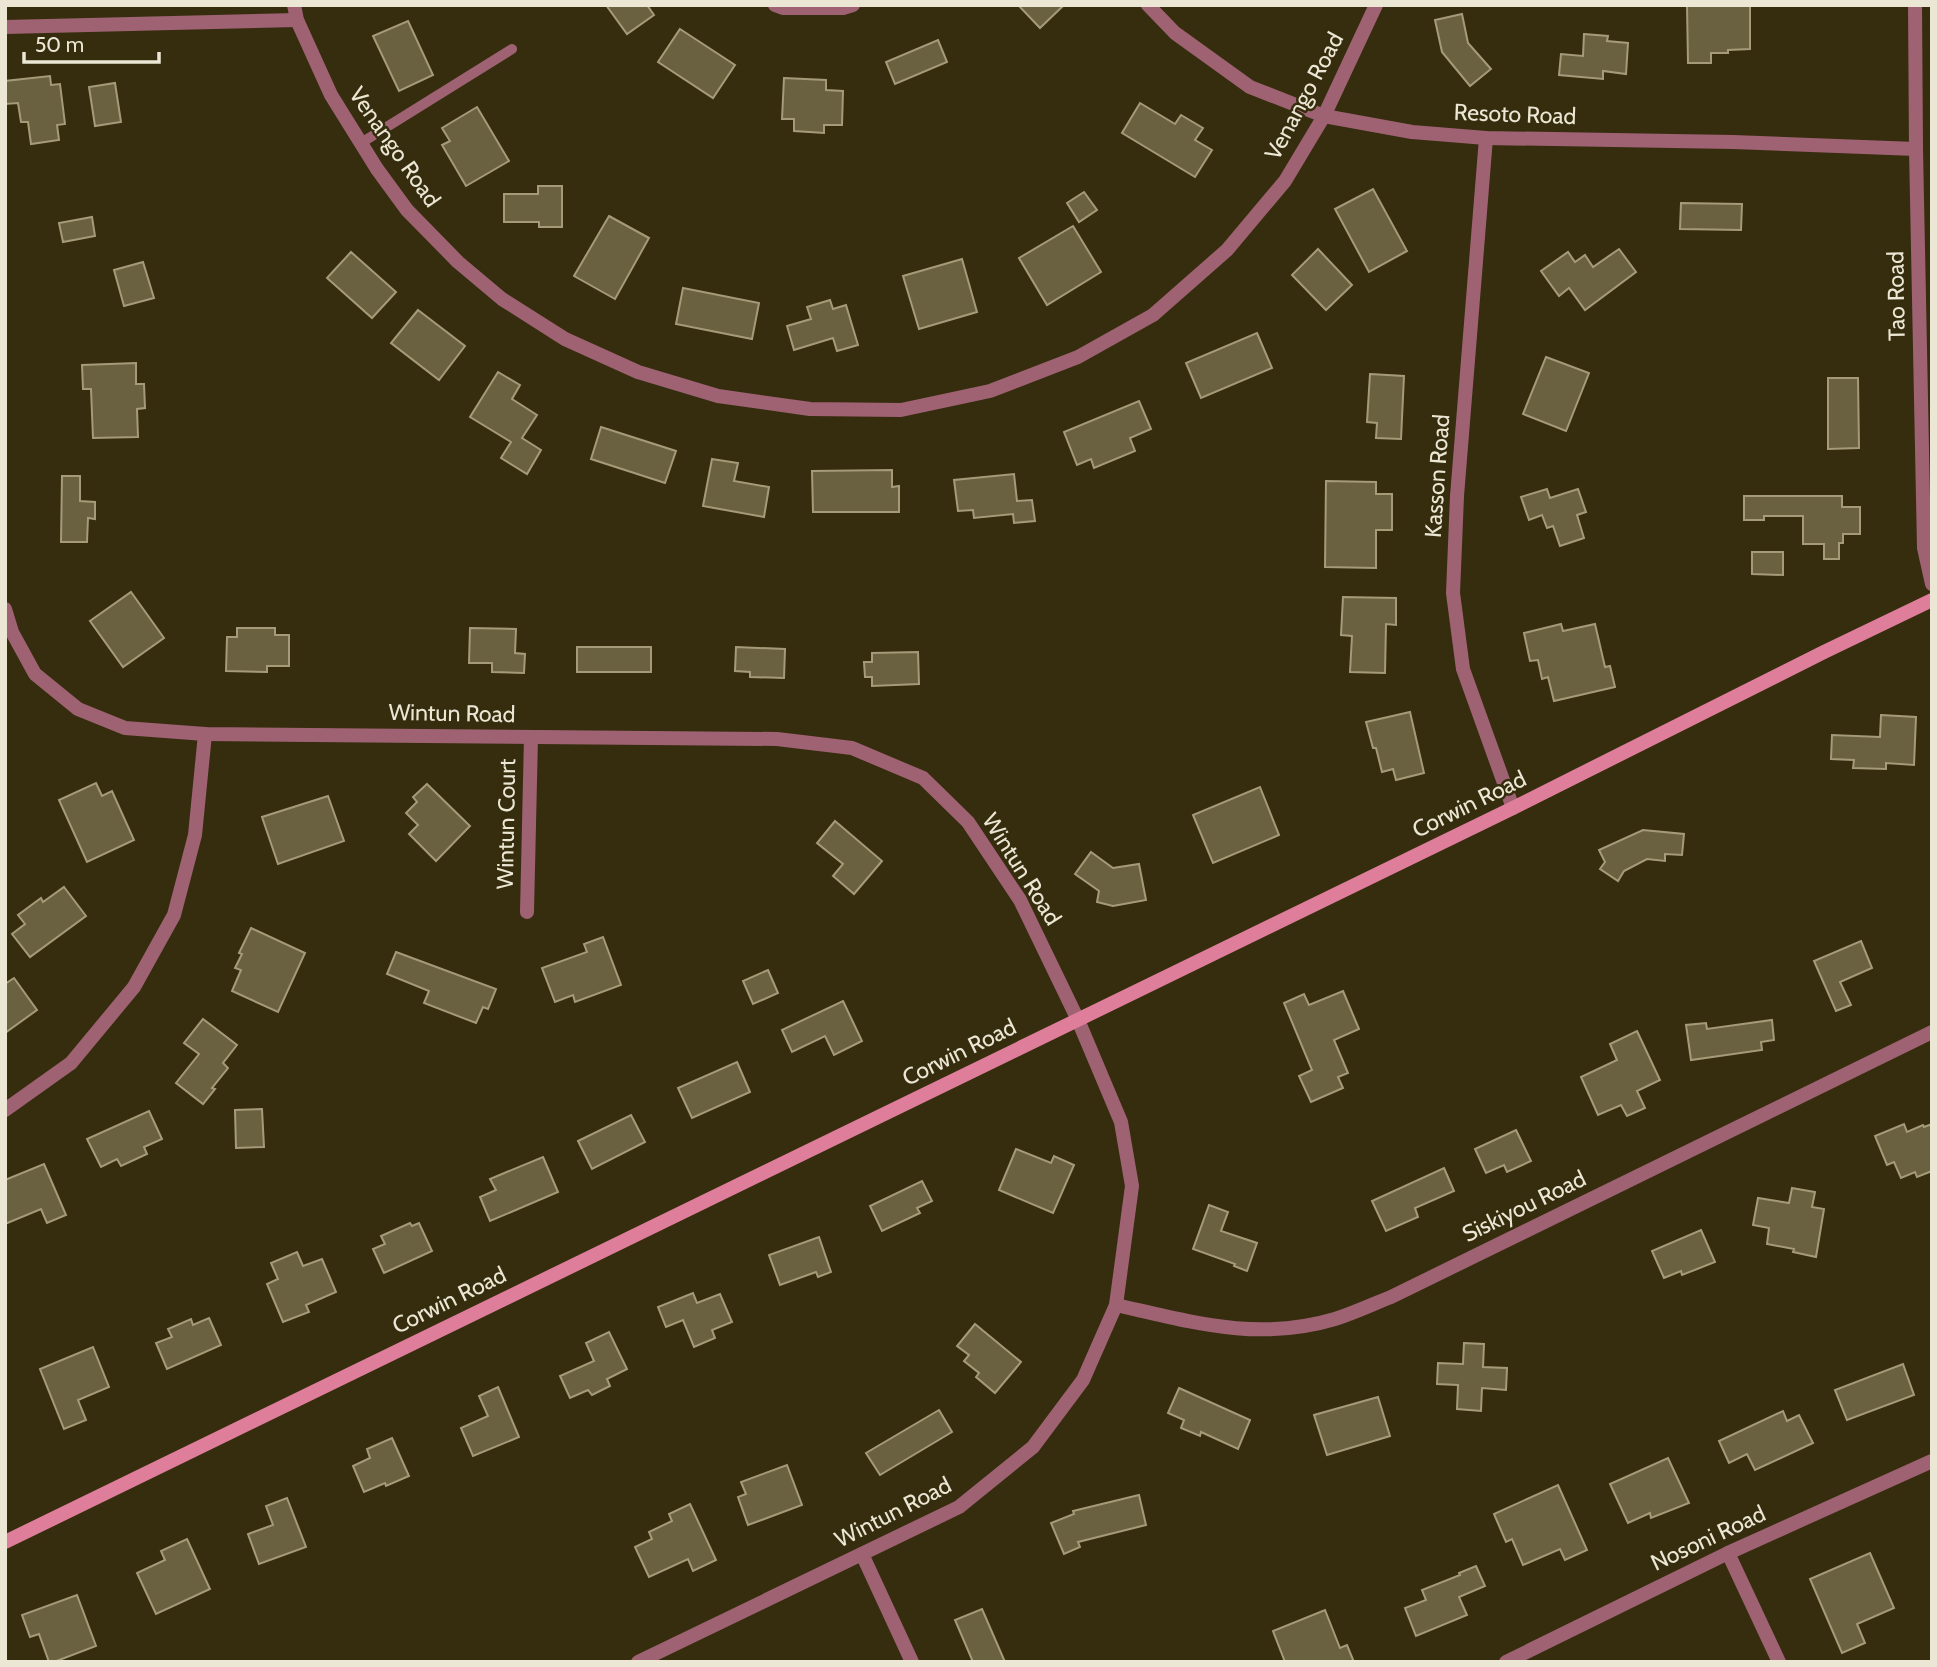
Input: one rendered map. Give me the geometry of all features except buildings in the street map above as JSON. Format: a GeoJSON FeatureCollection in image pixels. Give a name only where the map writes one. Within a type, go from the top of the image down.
{"type":"FeatureCollection","features":[{"type":"Feature","properties":{"kind":"main road","name":"Corwin Road"},"geometry":{"type":"LineString","coordinates":[[5,1542],[1513,808],[1932,600]]}},
{"type":"Feature","properties":{"kind":"street"},"geometry":{"type":"LineString","coordinates":[[775,5],[783,8],[843,8],[853,5]]}},
{"type":"Feature","properties":{"kind":"street","name":"Resoto Road"},"geometry":{"type":"LineString","coordinates":[[1148,5],[1175,33],[1250,87],[1324,116],[1412,132],[1486,138],[1733,142],[1916,149]]}},
{"type":"Feature","properties":{"kind":"street","name":"Venango Road"},"geometry":{"type":"LineString","coordinates":[[296,13],[331,95],[407,210],[458,262],[502,299],[565,339],[638,372],[718,396],[810,409],[901,410],[990,391],[1078,357],[1153,315],[1227,250],[1285,181],[1324,116],[1376,5]]}},
{"type":"Feature","properties":{"kind":"street","name":"Tao Road"},"geometry":{"type":"LineString","coordinates":[[1915,5],[1924,548],[1932,584]]}},
{"type":"Feature","properties":{"kind":"street"},"geometry":{"type":"LineString","coordinates":[[5,27],[296,13]]}},
{"type":"Feature","properties":{"kind":"street","name":"Kasson Road"},"geometry":{"type":"LineString","coordinates":[[1486,138],[1457,496],[1453,593],[1463,668],[1513,808]]}},
{"type":"Feature","properties":{"kind":"street","name":"Wintun Road"},"geometry":{"type":"LineString","coordinates":[[5,609],[12,632],[35,674],[78,709],[125,728],[205,734],[777,739],[852,748],[923,778],[968,822],[1020,900],[1078,1020],[1121,1122],[1132,1186],[1116,1305],[1083,1380],[1033,1447],[960,1507],[638,1662]]}},
{"type":"Feature","properties":{"kind":"street"},"geometry":{"type":"LineString","coordinates":[[5,1110],[71,1063],[134,987],[174,915],[195,835],[205,734]]}},
{"type":"Feature","properties":{"kind":"street","name":"Wintun Court"},"geometry":{"type":"LineString","coordinates":[[527,912],[531,737]]}},
{"type":"Feature","properties":{"kind":"street","name":"Siskiyou Road"},"geometry":{"type":"LineString","coordinates":[[1116,1305],[1202,1325],[1244,1330],[1290,1328],[1335,1319],[1391,1297],[1932,1032]]}},
{"type":"Feature","properties":{"kind":"street","name":"Nosoni Road"},"geometry":{"type":"LineString","coordinates":[[1506,1662],[1728,1553],[1932,1461]]}},
{"type":"Feature","properties":{"kind":"street"},"geometry":{"type":"LineString","coordinates":[[1728,1553],[1779,1662]]}},
{"type":"Feature","properties":{"kind":"street"},"geometry":{"type":"LineString","coordinates":[[862,1554],[912,1662]]}},
{"type":"Feature","properties":{"kind":"lane"},"geometry":{"type":"LineString","coordinates":[[361,143],[512,49]]}}]}
